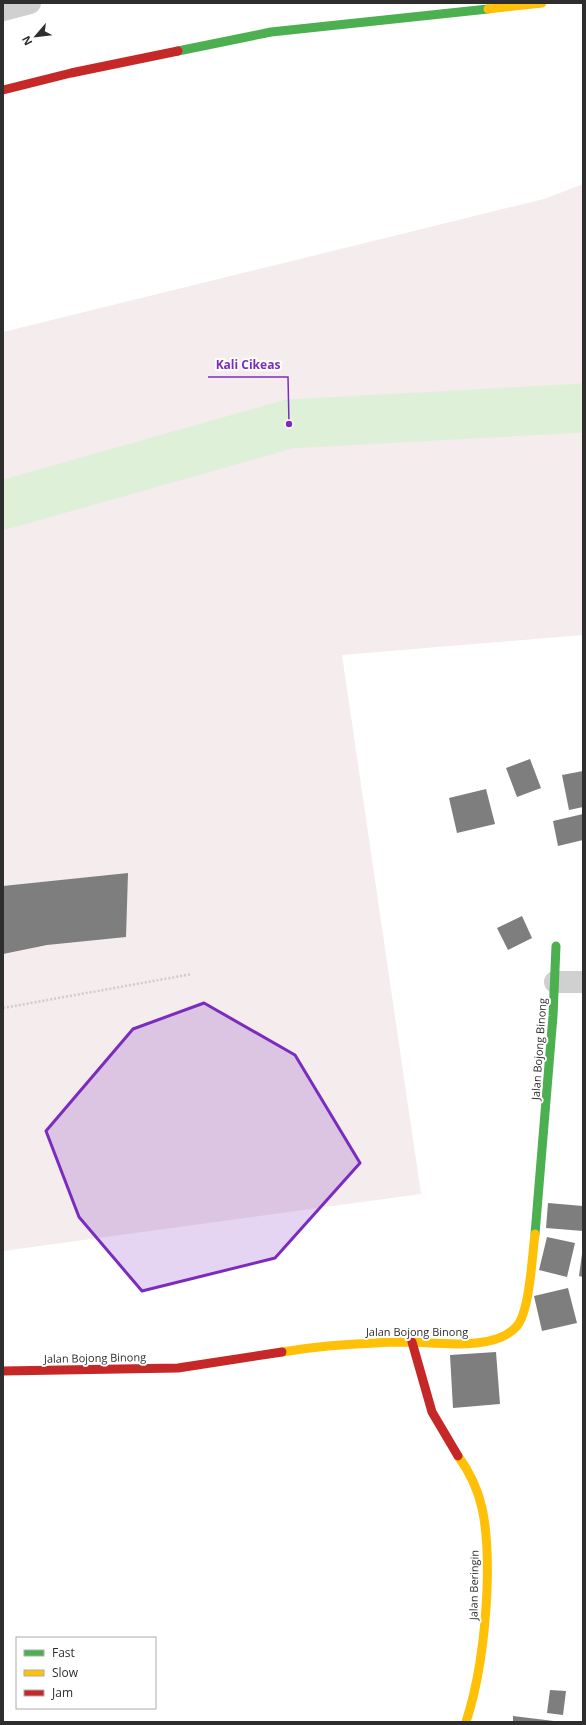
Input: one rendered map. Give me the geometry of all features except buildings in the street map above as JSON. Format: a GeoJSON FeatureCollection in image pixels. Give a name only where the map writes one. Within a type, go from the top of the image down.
{"type":"FeatureCollection","features":[{"type":"Feature","properties":{"kind":"street"},"geometry":{"type":"LineString","coordinates":[[3,10],[30,3]]}},
{"type":"Feature","properties":{"kind":"street"},"geometry":{"type":"LineString","coordinates":[[3,90],[71,73],[271,32],[542,3]]}},
{"type":"Feature","properties":{"kind":"street","name":"Jalan Bojong Binong"},"geometry":{"type":"LineString","coordinates":[[3,1371],[178,1368],[298,1348],[412,1342],[459,1345],[499,1338],[512,1332],[518,1325],[525,1309],[538,1210],[547,1106],[556,946]]}},
{"type":"Feature","properties":{"kind":"street"},"geometry":{"type":"LineString","coordinates":[[555,982],[583,982]]}},
{"type":"Feature","properties":{"kind":"street","name":"Jalan Beringin"},"geometry":{"type":"LineString","coordinates":[[412,1342],[432,1412],[453,1448],[467,1468],[482,1507],[483,1514],[488,1551],[485,1630],[474,1697],[466,1722]]}},
{"type":"Feature","properties":{"kind":"path"},"geometry":{"type":"LineString","coordinates":[[3,1008],[192,974]]}},
{"type":"Feature","properties":{"kind":"highlighted area"},"geometry":{"type":"Polygon","coordinates":[[[204,1003],[295,1055],[360,1163],[275,1258],[142,1291],[79,1217],[46,1131],[133,1029],[204,1003]]]}},
{"type":"Feature","properties":{"kind":"shaded area"},"geometry":{"type":"Polygon","coordinates":[[[583,184],[583,635],[342,655],[421,1194],[3,1251],[3,332],[544,199],[583,184]]]}},
{"type":"Feature","properties":{"kind":"waterway"},"geometry":{"type":"LineString","coordinates":[[3,505],[289,424],[583,408]]}},
{"type":"Feature","properties":{"kind":"traffic: fast"},"geometry":{"type":"LineString","coordinates":[[178,51],[271,32],[488,9]]}},
{"type":"Feature","properties":{"kind":"traffic: fast"},"geometry":{"type":"LineString","coordinates":[[535,1234],[553,1016],[556,946]]}},
{"type":"Feature","properties":{"kind":"traffic: slow"},"geometry":{"type":"LineString","coordinates":[[488,9],[542,3]]}},
{"type":"Feature","properties":{"kind":"traffic: slow"},"geometry":{"type":"LineString","coordinates":[[282,1352],[328,1346],[385,1342],[468,1344],[496,1339],[508,1334],[517,1326],[525,1308],[530,1282],[535,1234]]}},
{"type":"Feature","properties":{"kind":"traffic: slow"},"geometry":{"type":"LineString","coordinates":[[458,1456],[473,1481],[480,1501],[484,1518],[487,1559],[486,1607],[481,1657],[475,1690],[466,1722]]}},
{"type":"Feature","properties":{"kind":"traffic: jam"},"geometry":{"type":"LineString","coordinates":[[3,90],[71,73],[178,51]]}},
{"type":"Feature","properties":{"kind":"traffic: jam"},"geometry":{"type":"LineString","coordinates":[[412,1342],[432,1412],[458,1456]]}},
{"type":"Feature","properties":{"kind":"traffic: jam"},"geometry":{"type":"LineString","coordinates":[[3,1371],[178,1368],[282,1352]]}},
{"type":"Feature","properties":{"kind":"place","name":"Kali Cikeas"},"geometry":{"type":"Point","coordinates":[289,424]}}]}
